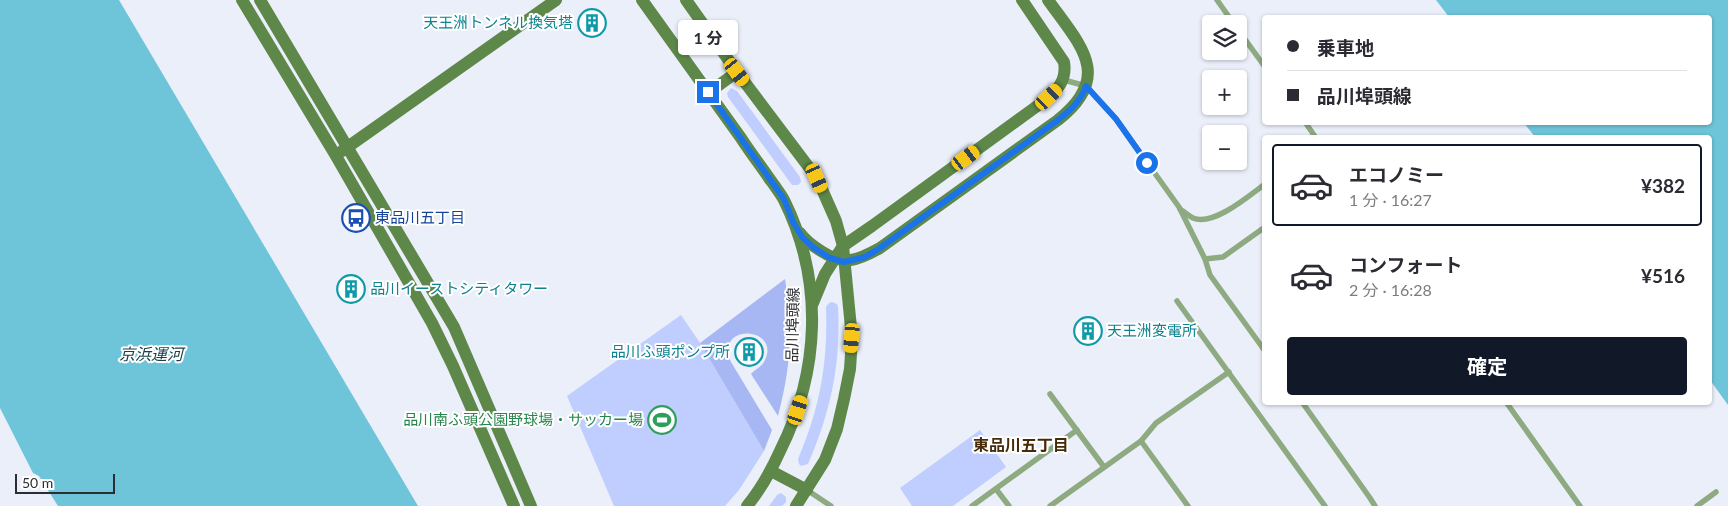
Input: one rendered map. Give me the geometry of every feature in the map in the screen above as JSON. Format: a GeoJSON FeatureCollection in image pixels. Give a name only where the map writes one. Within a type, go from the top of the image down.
{"type":"FeatureCollection","features":[{"type":"Feature","properties":{"kind":"street"},"geometry":{"type":"LineString","coordinates":[[242,0],[336,156],[442,340],[514,506]]}},
{"type":"Feature","properties":{"kind":"street"},"geometry":{"type":"LineString","coordinates":[[260,0],[454,327],[531,506]]}},
{"type":"Feature","properties":{"kind":"street"},"geometry":{"type":"LineString","coordinates":[[336,156],[556,0]]}},
{"type":"Feature","properties":{"kind":"street","name":"品川埠頭線"},"geometry":{"type":"LineString","coordinates":[[642,0],[784,199],[801,242],[810,283],[812,306],[811,350],[804,393],[792,427],[771,471],[747,506]]}},
{"type":"Feature","properties":{"kind":"street"},"geometry":{"type":"LineString","coordinates":[[686,0],[737,72],[817,178],[836,221],[843,246],[840,260],[852,338],[850,369],[837,429],[825,460],[796,506]]}},
{"type":"Feature","properties":{"kind":"street"},"geometry":{"type":"LineString","coordinates":[[843,246],[880,221],[1058,89],[1064,80],[1066,71],[1064,62],[1022,0]]}},
{"type":"Feature","properties":{"kind":"street"},"geometry":{"type":"LineString","coordinates":[[793,222],[802,237],[814,248],[840,260],[865,257],[1075,106],[1084,94],[1088,80],[1084,52],[1048,0]]}},
{"type":"Feature","properties":{"kind":"street"},"geometry":{"type":"LineString","coordinates":[[708,92],[737,72]]}},
{"type":"Feature","properties":{"kind":"street"},"geometry":{"type":"LineString","coordinates":[[812,306],[825,274],[840,260]]}},
{"type":"Feature","properties":{"kind":"street"},"geometry":{"type":"LineString","coordinates":[[771,471],[807,490]]}},
{"type":"Feature","properties":{"kind":"lane"},"geometry":{"type":"LineString","coordinates":[[1217,0],[1228,15]]}},
{"type":"Feature","properties":{"kind":"lane"},"geometry":{"type":"LineString","coordinates":[[1247,42],[1262,63]]}},
{"type":"Feature","properties":{"kind":"lane"},"geometry":{"type":"LineString","coordinates":[[1064,80],[1086,86],[1116,119],[1179,208],[1205,259],[1210,275],[1262,347]]}},
{"type":"Feature","properties":{"kind":"lane"},"geometry":{"type":"LineString","coordinates":[[1179,208],[1194,219],[1206,219],[1224,214],[1262,186]]}},
{"type":"Feature","properties":{"kind":"lane"},"geometry":{"type":"LineString","coordinates":[[1205,259],[1223,257],[1262,229]]}},
{"type":"Feature","properties":{"kind":"lane"},"geometry":{"type":"LineString","coordinates":[[1177,301],[1325,506]]}},
{"type":"Feature","properties":{"kind":"lane"},"geometry":{"type":"LineString","coordinates":[[1050,506],[1141,441],[1156,423],[1229,372]]}},
{"type":"Feature","properties":{"kind":"lane"},"geometry":{"type":"LineString","coordinates":[[1050,394],[1104,467]]}},
{"type":"Feature","properties":{"kind":"lane"},"geometry":{"type":"LineString","coordinates":[[1304,405],[1375,506]]}},
{"type":"Feature","properties":{"kind":"lane"},"geometry":{"type":"LineString","coordinates":[[1508,405],[1580,506]]}},
{"type":"Feature","properties":{"kind":"lane"},"geometry":{"type":"LineString","coordinates":[[972,506],[1077,430]]}},
{"type":"Feature","properties":{"kind":"lane"},"geometry":{"type":"LineString","coordinates":[[1141,441],[1188,506]]}},
{"type":"Feature","properties":{"kind":"lane"},"geometry":{"type":"LineString","coordinates":[[996,489],[1009,506]]}},
{"type":"Feature","properties":{"kind":"lane"},"geometry":{"type":"LineString","coordinates":[[807,490],[831,506]]}},
{"type":"Feature","properties":{"kind":"lane"},"geometry":{"type":"LineString","coordinates":[[1697,506],[1716,492]]}},
{"type":"Feature","properties":{"kind":"shaded area"},"geometry":{"type":"Polygon","coordinates":[[[731,88],[737,91],[800,177],[801,182],[798,185],[792,185],[728,97],[727,93],[731,88]]]}},
{"type":"Feature","properties":{"kind":"shaded area"},"geometry":{"type":"Polygon","coordinates":[[[785,279],[790,332],[786,381],[778,416],[751,374],[765,360],[767,349],[764,341],[757,336],[739,335],[731,340],[728,349],[731,362],[772,430],[764,451],[700,343],[785,279]]]}},
{"type":"Feature","properties":{"kind":"shaded area"},"geometry":{"type":"Polygon","coordinates":[[[832,302],[837,304],[838,307],[839,328],[833,387],[823,425],[808,464],[801,466],[798,459],[812,422],[824,366],[826,307],[832,302]]]}},
{"type":"Feature","properties":{"kind":"shaded area","name":"品川南ふ頭公園野球場・サッカー場"},"geometry":{"type":"Polygon","coordinates":[[[681,315],[700,343],[764,451],[739,490],[725,506],[614,506],[567,396],[681,315]]]}},
{"type":"Feature","properties":{"kind":"shaded area"},"geometry":{"type":"Polygon","coordinates":[[[980,430],[1006,467],[953,506],[912,506],[900,488],[980,430]]]}},
{"type":"Feature","properties":{"kind":"shaded area"},"geometry":{"type":"Polygon","coordinates":[[[781,493],[786,497],[786,502],[782,506],[769,506],[777,495],[781,493]]]}},
{"type":"Feature","properties":{"kind":"water","name":"京浜運河"},"geometry":{"type":"Polygon","coordinates":[[[0,0],[119,0],[418,506],[58,506],[39,476],[33,473],[0,408],[0,0]]]}},
{"type":"Feature","properties":{"kind":"water"},"geometry":{"type":"Polygon","coordinates":[[[1436,0],[1728,0],[1728,405],[1712,383],[1712,135],[1533,135],[1526,125],[1712,125],[1712,15],[1447,15],[1436,0]]]}},
{"type":"Feature","properties":{"kind":"place","name":"天王洲トンネル換気塔"},"geometry":{"type":"Point","coordinates":[592,23]}},
{"type":"Feature","properties":{"kind":"place","name":"東品川五丁目"},"geometry":{"type":"Point","coordinates":[356,218]}},
{"type":"Feature","properties":{"kind":"place","name":"品川イーストシティタワー"},"geometry":{"type":"Point","coordinates":[351,289]}},
{"type":"Feature","properties":{"kind":"place","name":"天王洲変電所"},"geometry":{"type":"Point","coordinates":[1088,331]}},
{"type":"Feature","properties":{"kind":"place","name":"品川ふ頭ポンプ所"},"geometry":{"type":"Point","coordinates":[749,352]}},
{"type":"Feature","properties":{"kind":"place","name":"品川南ふ頭公園野球場・サッカー場"},"geometry":{"type":"Point","coordinates":[662,420]}},
{"type":"Feature","properties":{"kind":"district","name":"東品川五丁目"},"geometry":{"type":"Point","coordinates":[1021,445]}},
{"type":"Feature","properties":{"kind":"route"},"geometry":{"type":"LineString","coordinates":[[708,92],[784,199],[793,222],[802,237],[814,248],[830,258],[844,262],[865,257],[880,248],[1058,120],[1075,106],[1084,94],[1086,86],[1116,119],[1147,163]]}}]}
